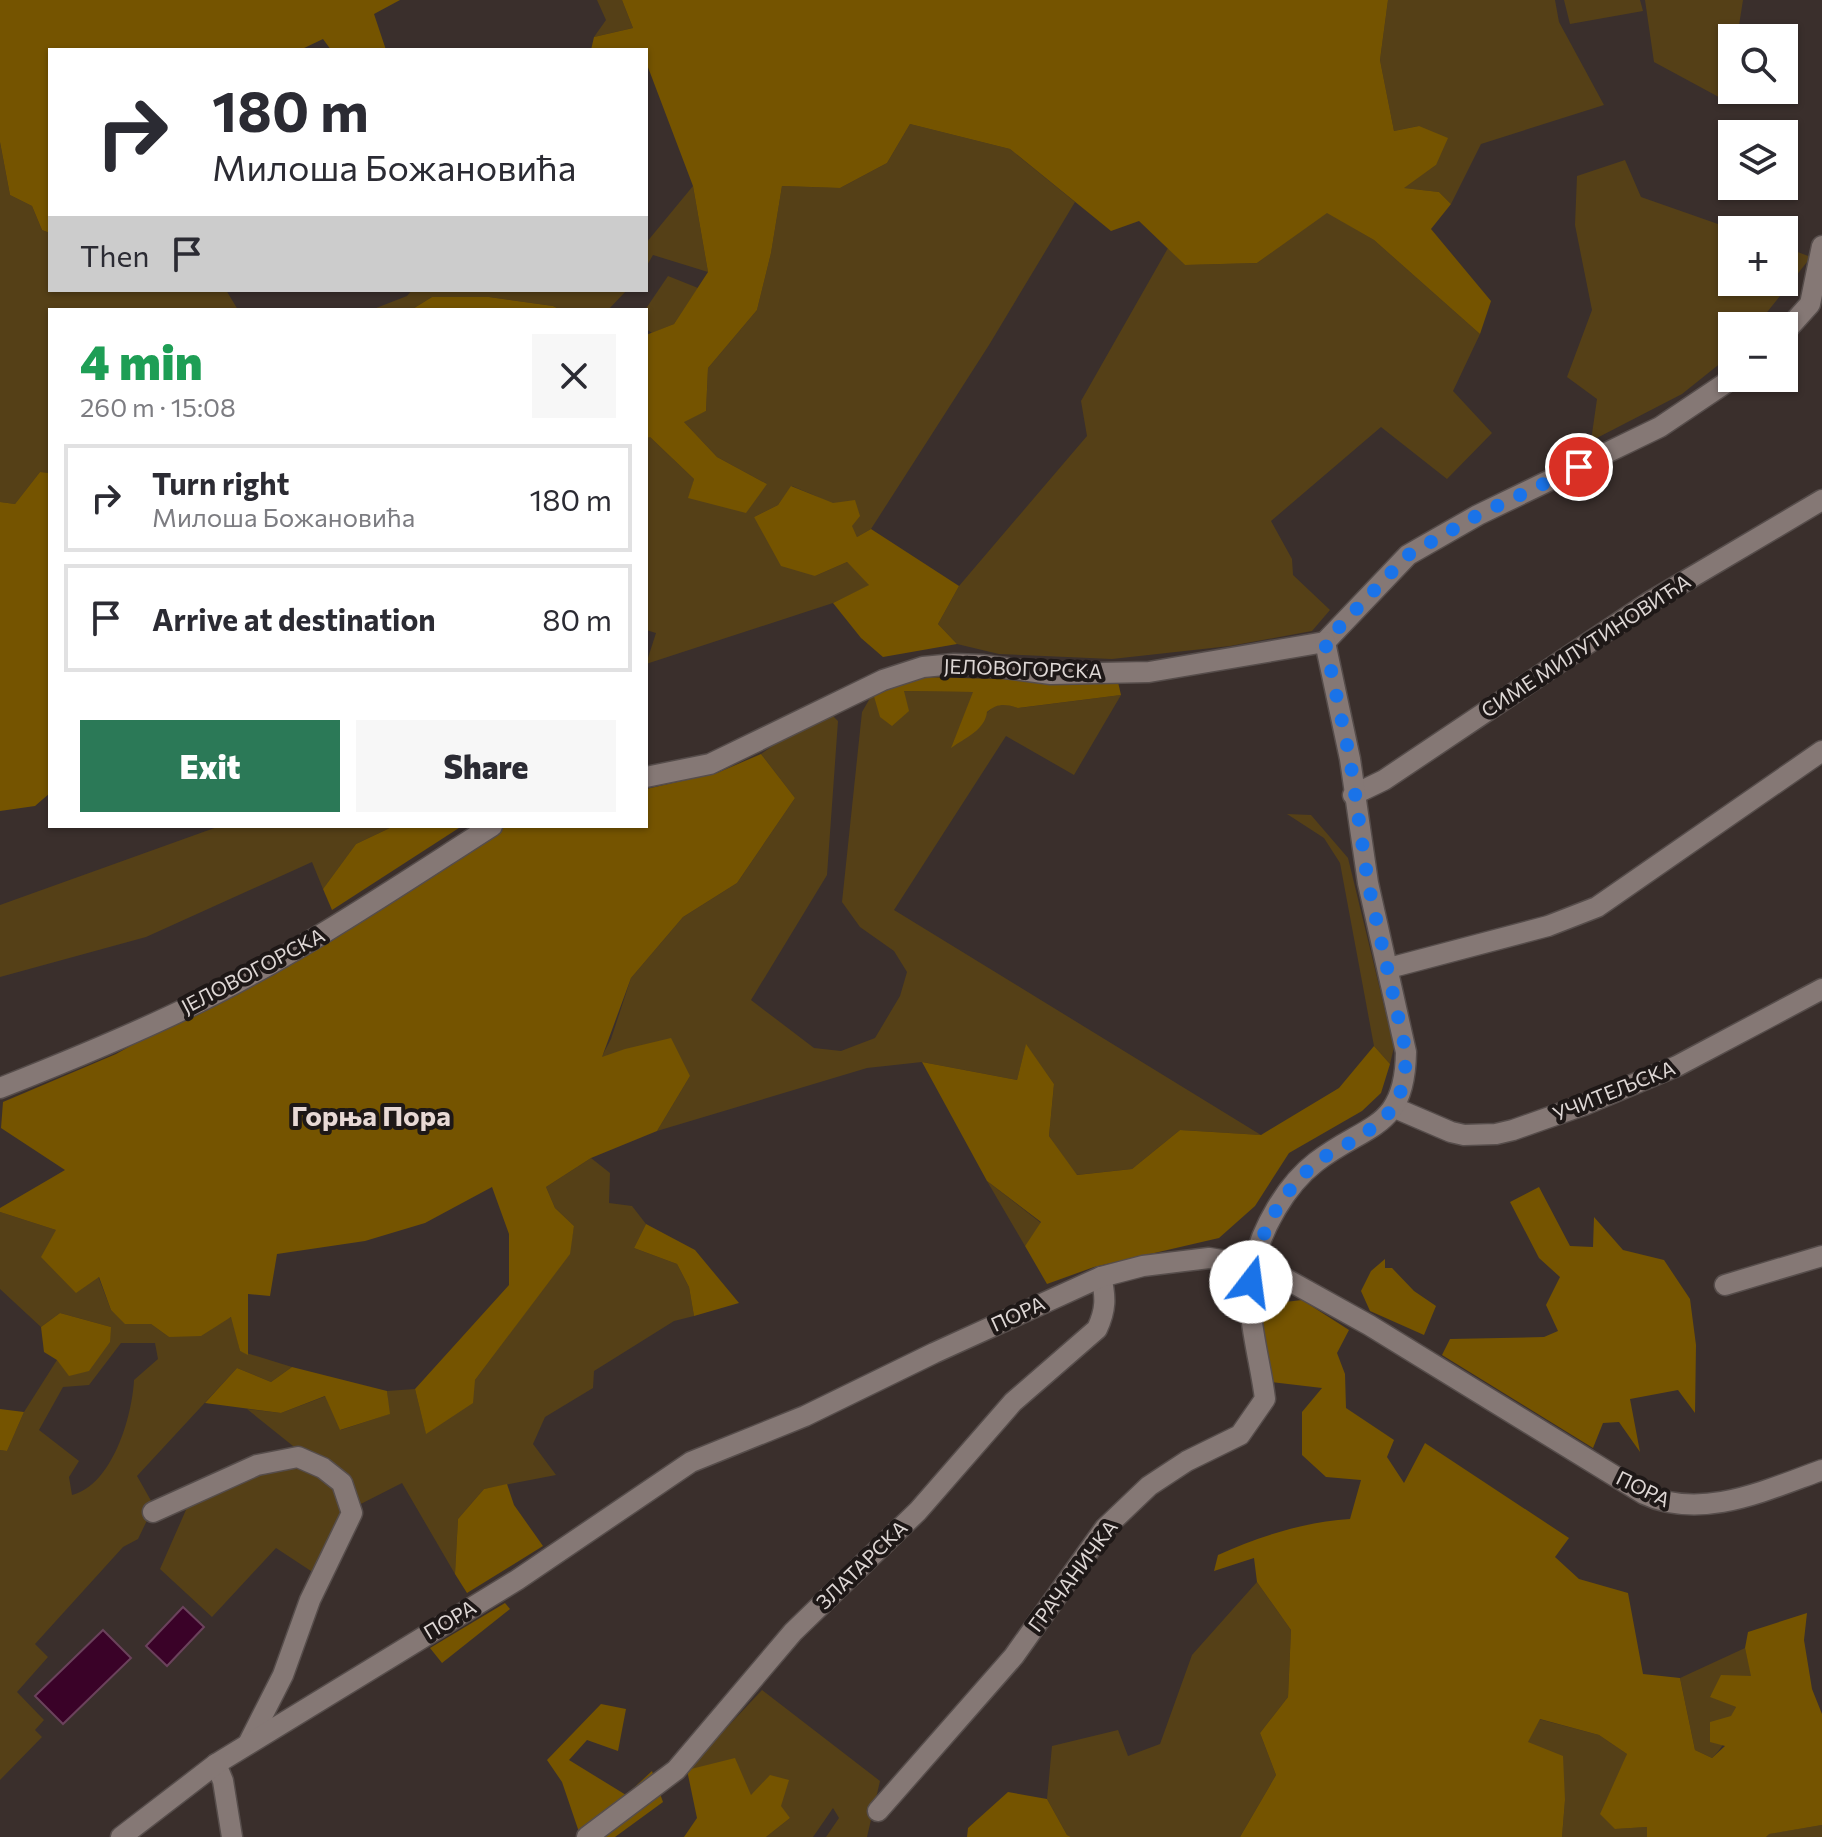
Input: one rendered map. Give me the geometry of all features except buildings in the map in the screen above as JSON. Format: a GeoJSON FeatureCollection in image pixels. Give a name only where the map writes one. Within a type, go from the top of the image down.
{"type":"FeatureCollection","features":[{"type":"Feature","properties":{"kind":"street"},"geometry":{"type":"LineString","coordinates":[[1798,317],[1810,304],[1822,246]]}},
{"type":"Feature","properties":{"kind":"street"},"geometry":{"type":"LineString","coordinates":[[1253,1265],[1272,1214],[1299,1179],[1316,1163],[1370,1130],[1395,1108],[1406,1072],[1406,1052],[1368,883],[1350,759],[1325,642],[1408,555],[1478,515],[1660,427],[1718,388]]}},
{"type":"Feature","properties":{"kind":"street","name":"СИМЕ МИЛУТИНОВИЋА"},"geometry":{"type":"LineString","coordinates":[[1353,795],[1384,780],[1648,603],[1822,500]]}},
{"type":"Feature","properties":{"kind":"street","name":"ЈЕЛОВОГОРСКА"},"geometry":{"type":"LineString","coordinates":[[648,777],[710,764],[883,680],[923,667],[982,665],[1051,674],[1149,672],[1325,642]]}},
{"type":"Feature","properties":{"kind":"street"},"geometry":{"type":"LineString","coordinates":[[1389,968],[1548,926],[1597,907],[1822,751]]}},
{"type":"Feature","properties":{"kind":"street","name":"ЈЕЛОВОГОРСКА"},"geometry":{"type":"LineString","coordinates":[[0,1088],[106,1046],[197,1003],[344,921],[489,828]]}},
{"type":"Feature","properties":{"kind":"street","name":"УЧИТЕЉСКА"},"geometry":{"type":"LineString","coordinates":[[1395,1108],[1464,1135],[1513,1130],[1584,1105],[1677,1066],[1822,989]]}},
{"type":"Feature","properties":{"kind":"street"},"geometry":{"type":"LineString","coordinates":[[1725,1285],[1822,1256]]}},
{"type":"Feature","properties":{"kind":"street","name":"ПОРА"},"geometry":{"type":"LineString","coordinates":[[121,1837],[216,1764],[517,1580],[691,1462],[805,1416],[1101,1277],[1187,1259],[1209,1258],[1253,1265],[1286,1279],[1369,1325],[1644,1494],[1663,1502],[1697,1507],[1719,1503],[1822,1470]]}},
{"type":"Feature","properties":{"kind":"street","name":"ГРАЧАНИЧКА"},"geometry":{"type":"LineString","coordinates":[[878,1811],[1014,1656],[1105,1528],[1149,1486],[1187,1461],[1240,1435],[1265,1399],[1249,1299],[1253,1265]]}},
{"type":"Feature","properties":{"kind":"street","name":"ЗЛАТАРСКА"},"geometry":{"type":"LineString","coordinates":[[587,1837],[676,1770],[793,1632],[918,1511],[1013,1402],[1097,1329],[1104,1316],[1106,1302],[1101,1277]]}},
{"type":"Feature","properties":{"kind":"street"},"geometry":{"type":"LineString","coordinates":[[153,1512],[257,1465],[298,1457],[323,1468],[342,1483],[352,1513],[310,1600],[283,1675],[248,1744]]}},
{"type":"Feature","properties":{"kind":"street"},"geometry":{"type":"LineString","coordinates":[[216,1764],[223,1781],[232,1837]]}},
{"type":"Feature","properties":{"kind":"shaded area"},"geometry":{"type":"Polygon","coordinates":[[[0,0],[400,0],[374,14],[385,48],[330,48],[323,39],[304,48],[48,48],[48,232],[42,230],[32,206],[10,195],[0,142],[0,0]]]}},
{"type":"Feature","properties":{"kind":"shaded area"},"geometry":{"type":"Polygon","coordinates":[[[597,0],[622,0],[633,28],[594,37],[606,20],[597,0]]]}},
{"type":"Feature","properties":{"kind":"shaded area"},"geometry":{"type":"Polygon","coordinates":[[[622,0],[1388,0],[1380,60],[1394,131],[1419,126],[1448,138],[1436,165],[1404,188],[1439,192],[1451,204],[1431,229],[1491,301],[1480,334],[1374,240],[1327,213],[1257,263],[1185,265],[1139,221],[1111,231],[1010,149],[910,124],[887,163],[840,188],[782,186],[771,253],[757,310],[708,368],[706,411],[684,422],[717,457],[767,484],[746,513],[688,498],[694,479],[648,438],[648,334],[674,324],[708,272],[693,186],[648,67],[648,48],[591,48],[594,37],[633,28],[622,0]]]}},
{"type":"Feature","properties":{"kind":"shaded area"},"geometry":{"type":"Polygon","coordinates":[[[1388,0],[1555,0],[1559,22],[1604,105],[1481,144],[1451,204],[1439,192],[1403,188],[1436,165],[1419,126],[1394,131],[1380,60],[1388,0]]]}},
{"type":"Feature","properties":{"kind":"shaded area"},"geometry":{"type":"Polygon","coordinates":[[[1564,0],[1640,0],[1643,11],[1570,24],[1564,0]]]}},
{"type":"Feature","properties":{"kind":"shaded area"},"geometry":{"type":"Polygon","coordinates":[[[1645,0],[1743,0],[1739,24],[1718,24],[1718,97],[1654,62],[1645,0]]]}},
{"type":"Feature","properties":{"kind":"shaded area"},"geometry":{"type":"Polygon","coordinates":[[[910,124],[1010,149],[1075,202],[989,345],[871,529],[857,537],[838,510],[792,486],[778,505],[754,517],[815,576],[847,562],[870,585],[833,603],[648,663],[656,633],[648,631],[648,437],[694,479],[689,497],[767,484],[717,457],[683,421],[706,411],[708,368],[757,310],[771,253],[782,186],[840,188],[887,163],[910,124]]]}},
{"type":"Feature","properties":{"kind":"shaded area"},"geometry":{"type":"Polygon","coordinates":[[[0,142],[10,195],[32,206],[42,230],[48,232],[48,292],[227,292],[237,308],[48,308],[48,473],[40,472],[15,504],[0,502],[0,142]]]}},
{"type":"Feature","properties":{"kind":"shaded area"},"geometry":{"type":"Polygon","coordinates":[[[1625,160],[1641,197],[1718,224],[1718,296],[1780,296],[1767,312],[1718,312],[1718,365],[1682,394],[1591,441],[1597,399],[1567,377],[1592,310],[1575,225],[1577,176],[1625,160]]]}},
{"type":"Feature","properties":{"kind":"shaded area"},"geometry":{"type":"Polygon","coordinates":[[[693,186],[708,272],[653,255],[648,264],[648,241],[693,186]]]}},
{"type":"Feature","properties":{"kind":"shaded area"},"geometry":{"type":"Polygon","coordinates":[[[1327,212],[1374,240],[1480,334],[1453,391],[1492,433],[1447,479],[1381,427],[1271,521],[1292,559],[1293,575],[1330,610],[1312,631],[1230,646],[1112,659],[999,654],[957,644],[938,624],[959,586],[1087,436],[1081,401],[1168,248],[1185,265],[1257,263],[1327,212]]]}},
{"type":"Feature","properties":{"kind":"shaded area"},"geometry":{"type":"Polygon","coordinates":[[[1798,252],[1811,257],[1798,273],[1798,252]]]}},
{"type":"Feature","properties":{"kind":"shaded area"},"geometry":{"type":"Polygon","coordinates":[[[668,276],[698,288],[674,324],[652,333],[648,330],[646,308],[668,276]]]}},
{"type":"Feature","properties":{"kind":"shaded area"},"geometry":{"type":"Polygon","coordinates":[[[410,292],[625,292],[610,308],[557,308],[489,297],[432,297],[414,308],[376,308],[410,292]]]}},
{"type":"Feature","properties":{"kind":"shaded area"},"geometry":{"type":"Polygon","coordinates":[[[432,297],[489,297],[557,308],[414,308],[432,297]]]}},
{"type":"Feature","properties":{"kind":"shaded area"},"geometry":{"type":"Polygon","coordinates":[[[40,472],[48,473],[48,795],[35,806],[0,811],[0,502],[15,504],[40,472]]]}},
{"type":"Feature","properties":{"kind":"shaded area"},"geometry":{"type":"Polygon","coordinates":[[[791,486],[833,503],[855,500],[860,516],[852,526],[857,537],[871,529],[959,586],[938,624],[957,644],[883,657],[861,638],[833,603],[869,585],[847,562],[815,576],[781,566],[754,517],[778,505],[791,486]]]}},
{"type":"Feature","properties":{"kind":"shaded area"},"geometry":{"type":"Polygon","coordinates":[[[922,677],[1118,682],[1121,695],[1018,708],[998,706],[987,712],[978,729],[951,748],[973,692],[904,691],[909,711],[892,726],[880,717],[873,693],[922,677]]]}},
{"type":"Feature","properties":{"kind":"shaded area"},"geometry":{"type":"Polygon","coordinates":[[[974,692],[952,746],[994,706],[1004,704],[1019,708],[1121,695],[1074,775],[1006,736],[894,910],[1261,1135],[1180,1130],[1132,1169],[1076,1175],[1049,1136],[1054,1084],[1026,1045],[1017,1080],[922,1062],[867,1068],[657,1131],[690,1076],[601,1058],[611,1039],[631,978],[683,917],[737,883],[795,798],[761,754],[826,709],[838,721],[827,875],[751,1000],[814,1048],[841,1051],[875,1038],[900,996],[907,972],[894,951],[860,927],[842,902],[862,712],[873,693],[974,692]]]}},
{"type":"Feature","properties":{"kind":"shaded area"},"geometry":{"type":"Polygon","coordinates":[[[761,754],[795,798],[737,883],[683,917],[631,978],[602,1057],[671,1038],[690,1076],[657,1131],[591,1158],[546,1187],[555,1208],[574,1226],[570,1254],[475,1380],[473,1403],[426,1434],[415,1389],[509,1285],[509,1234],[492,1187],[425,1223],[365,1241],[277,1254],[270,1296],[248,1294],[248,1355],[240,1351],[231,1317],[201,1336],[169,1337],[151,1324],[125,1324],[111,1310],[99,1277],[76,1293],[41,1257],[56,1230],[0,1212],[0,1208],[65,1170],[1,1128],[3,1102],[116,1054],[397,898],[499,828],[648,828],[648,789],[717,773],[761,754]]]}},
{"type":"Feature","properties":{"kind":"shaded area"},"geometry":{"type":"Polygon","coordinates":[[[1287,814],[1311,815],[1348,858],[1394,1047],[1390,1064],[1374,1046],[1340,863],[1324,838],[1287,814]]]}},
{"type":"Feature","properties":{"kind":"shaded area"},"geometry":{"type":"Polygon","coordinates":[[[214,828],[390,828],[356,844],[323,889],[312,862],[146,937],[0,977],[0,905],[214,828]]]}},
{"type":"Feature","properties":{"kind":"shaded area"},"geometry":{"type":"Polygon","coordinates":[[[390,828],[459,828],[332,910],[323,889],[356,844],[390,828]]]}},
{"type":"Feature","properties":{"kind":"shaded area"},"geometry":{"type":"Polygon","coordinates":[[[1026,1044],[1054,1084],[1049,1136],[1077,1175],[1132,1169],[1180,1130],[1261,1135],[1339,1088],[1374,1046],[1390,1064],[1381,1093],[1362,1111],[1289,1153],[1255,1206],[1219,1238],[1094,1267],[1047,1284],[1025,1246],[1041,1222],[987,1181],[922,1062],[1017,1080],[1026,1044]]]}},
{"type":"Feature","properties":{"kind":"shaded area"},"geometry":{"type":"Polygon","coordinates":[[[591,1158],[610,1173],[609,1203],[632,1206],[646,1224],[634,1248],[677,1264],[689,1287],[694,1316],[674,1321],[594,1371],[593,1388],[545,1417],[533,1444],[556,1475],[484,1489],[458,1519],[455,1574],[402,1483],[341,1514],[314,1573],[276,1548],[212,1617],[160,1569],[189,1503],[298,1450],[247,1409],[281,1413],[326,1396],[341,1430],[389,1414],[387,1391],[415,1389],[426,1433],[475,1380],[569,1254],[574,1226],[555,1208],[546,1187],[591,1158]]]}},
{"type":"Feature","properties":{"kind":"shaded area"},"geometry":{"type":"Polygon","coordinates":[[[987,1181],[1041,1223],[1025,1246],[987,1181]]]}},
{"type":"Feature","properties":{"kind":"shaded area"},"geometry":{"type":"Polygon","coordinates":[[[1539,1187],[1570,1246],[1593,1247],[1594,1217],[1623,1250],[1664,1260],[1690,1299],[1696,1345],[1695,1413],[1678,1390],[1630,1399],[1640,1452],[1619,1422],[1603,1423],[1593,1448],[1442,1355],[1450,1339],[1544,1337],[1558,1331],[1546,1305],[1560,1277],[1539,1258],[1510,1202],[1539,1187]]]}},
{"type":"Feature","properties":{"kind":"shaded area"},"geometry":{"type":"Polygon","coordinates":[[[0,1212],[56,1230],[98,1276],[111,1310],[125,1323],[151,1324],[169,1337],[232,1317],[240,1351],[292,1367],[271,1382],[237,1368],[137,1476],[154,1506],[138,1539],[123,1547],[35,1644],[48,1657],[17,1692],[44,1720],[35,1730],[42,1737],[0,1780],[0,1450],[7,1451],[24,1412],[57,1360],[111,1327],[60,1313],[41,1327],[0,1289],[0,1212]],[[121,1343],[89,1385],[63,1387],[39,1430],[79,1461],[69,1477],[72,1495],[86,1489],[109,1464],[124,1430],[134,1380],[158,1359],[155,1343],[121,1343]]]}},
{"type":"Feature","properties":{"kind":"shaded area"},"geometry":{"type":"Polygon","coordinates":[[[646,1224],[695,1250],[739,1303],[694,1316],[689,1287],[677,1264],[634,1248],[646,1224]]]}},
{"type":"Feature","properties":{"kind":"shaded area"},"geometry":{"type":"Polygon","coordinates":[[[1385,1259],[1385,1268],[1392,1268],[1414,1291],[1436,1306],[1424,1335],[1370,1311],[1361,1291],[1371,1271],[1385,1259]]]}},
{"type":"Feature","properties":{"kind":"shaded area"},"geometry":{"type":"Polygon","coordinates":[[[1302,1300],[1349,1330],[1337,1353],[1345,1374],[1346,1408],[1394,1440],[1387,1457],[1404,1483],[1425,1443],[1569,1538],[1555,1557],[1579,1579],[1628,1593],[1643,1674],[1680,1678],[1695,1750],[1712,1758],[1725,1746],[1710,1742],[1710,1722],[1731,1716],[1736,1707],[1710,1697],[1721,1675],[1751,1676],[1745,1648],[1748,1632],[1807,1613],[1804,1640],[1812,1689],[1822,1714],[1822,1825],[1766,1837],[1647,1837],[1647,1827],[1615,1829],[1600,1814],[1627,1754],[1599,1735],[1540,1719],[1528,1742],[1563,1756],[1565,1800],[1562,1837],[1240,1837],[1276,1775],[1260,1733],[1288,1697],[1291,1630],[1257,1582],[1254,1558],[1214,1571],[1218,1555],[1282,1531],[1350,1519],[1361,1480],[1326,1477],[1302,1455],[1302,1412],[1322,1388],[1271,1382],[1258,1305],[1302,1300]]]}},
{"type":"Feature","properties":{"kind":"shaded area"},"geometry":{"type":"Polygon","coordinates":[[[60,1313],[111,1327],[110,1342],[89,1371],[69,1376],[57,1360],[44,1352],[41,1327],[60,1313]]]}},
{"type":"Feature","properties":{"kind":"shaded area"},"geometry":{"type":"Polygon","coordinates":[[[292,1367],[387,1391],[390,1414],[340,1430],[325,1396],[281,1413],[205,1403],[237,1368],[271,1382],[292,1367]]]}},
{"type":"Feature","properties":{"kind":"shaded area"},"geometry":{"type":"Polygon","coordinates":[[[0,1409],[24,1412],[7,1451],[0,1450],[0,1409]]]}},
{"type":"Feature","properties":{"kind":"shaded area"},"geometry":{"type":"Polygon","coordinates":[[[507,1484],[514,1505],[543,1546],[467,1593],[455,1574],[458,1519],[484,1489],[507,1484]]]}},
{"type":"Feature","properties":{"kind":"shaded area"},"geometry":{"type":"Polygon","coordinates":[[[1257,1582],[1291,1630],[1288,1697],[1260,1733],[1276,1775],[1240,1837],[1067,1835],[1047,1799],[1052,1746],[1118,1730],[1128,1756],[1160,1744],[1192,1655],[1257,1582]]]}},
{"type":"Feature","properties":{"kind":"shaded area"},"geometry":{"type":"Polygon","coordinates":[[[505,1603],[510,1609],[442,1663],[430,1648],[505,1603]]]}},
{"type":"Feature","properties":{"kind":"shaded area"},"geometry":{"type":"Polygon","coordinates":[[[183,1607],[204,1627],[167,1666],[146,1646],[183,1607]]]}},
{"type":"Feature","properties":{"kind":"shaded area"},"geometry":{"type":"Polygon","coordinates":[[[103,1630],[131,1658],[63,1724],[35,1696],[103,1630]]]}},
{"type":"Feature","properties":{"kind":"shaded area"},"geometry":{"type":"Polygon","coordinates":[[[1745,1648],[1752,1677],[1710,1696],[1736,1707],[1726,1739],[1712,1758],[1695,1750],[1680,1678],[1745,1648]]]}},
{"type":"Feature","properties":{"kind":"shaded area"},"geometry":{"type":"Polygon","coordinates":[[[762,1690],[880,1781],[867,1837],[826,1837],[839,1818],[833,1808],[813,1837],[766,1837],[790,1818],[751,1796],[687,1770],[762,1690]]]}},
{"type":"Feature","properties":{"kind":"shaded area"},"geometry":{"type":"Polygon","coordinates":[[[601,1704],[626,1709],[618,1751],[587,1740],[569,1760],[626,1795],[652,1771],[663,1802],[615,1837],[576,1837],[579,1832],[562,1782],[547,1760],[601,1704]]]}},
{"type":"Feature","properties":{"kind":"shaded area"},"geometry":{"type":"Polygon","coordinates":[[[1539,1719],[1599,1735],[1627,1754],[1615,1829],[1647,1827],[1647,1837],[1562,1837],[1565,1800],[1527,1741],[1539,1719]]]}},
{"type":"Feature","properties":{"kind":"shaded area"},"geometry":{"type":"Polygon","coordinates":[[[735,1758],[751,1795],[770,1775],[789,1780],[781,1806],[790,1818],[766,1837],[684,1837],[697,1818],[687,1770],[735,1758]]]}},
{"type":"Feature","properties":{"kind":"shaded area"},"geometry":{"type":"Polygon","coordinates":[[[1008,1792],[1047,1799],[1071,1837],[967,1837],[968,1828],[1008,1792]]]}},
{"type":"Feature","properties":{"kind":"shaded area"},"geometry":{"type":"Polygon","coordinates":[[[1822,1825],[1822,1837],[1766,1837],[1768,1834],[1822,1825]]]}},
{"type":"Feature","properties":{"kind":"district","name":"Горња Пора"},"geometry":{"type":"Point","coordinates":[371,1116]}},
{"type":"Feature","properties":{"kind":"route"},"geometry":{"type":"LineString","coordinates":[[1251,1282],[1253,1265],[1272,1214],[1299,1179],[1316,1163],[1370,1130],[1395,1108],[1406,1072],[1406,1052],[1368,883],[1350,759],[1325,642],[1408,555],[1478,515],[1579,467]]}}]}
